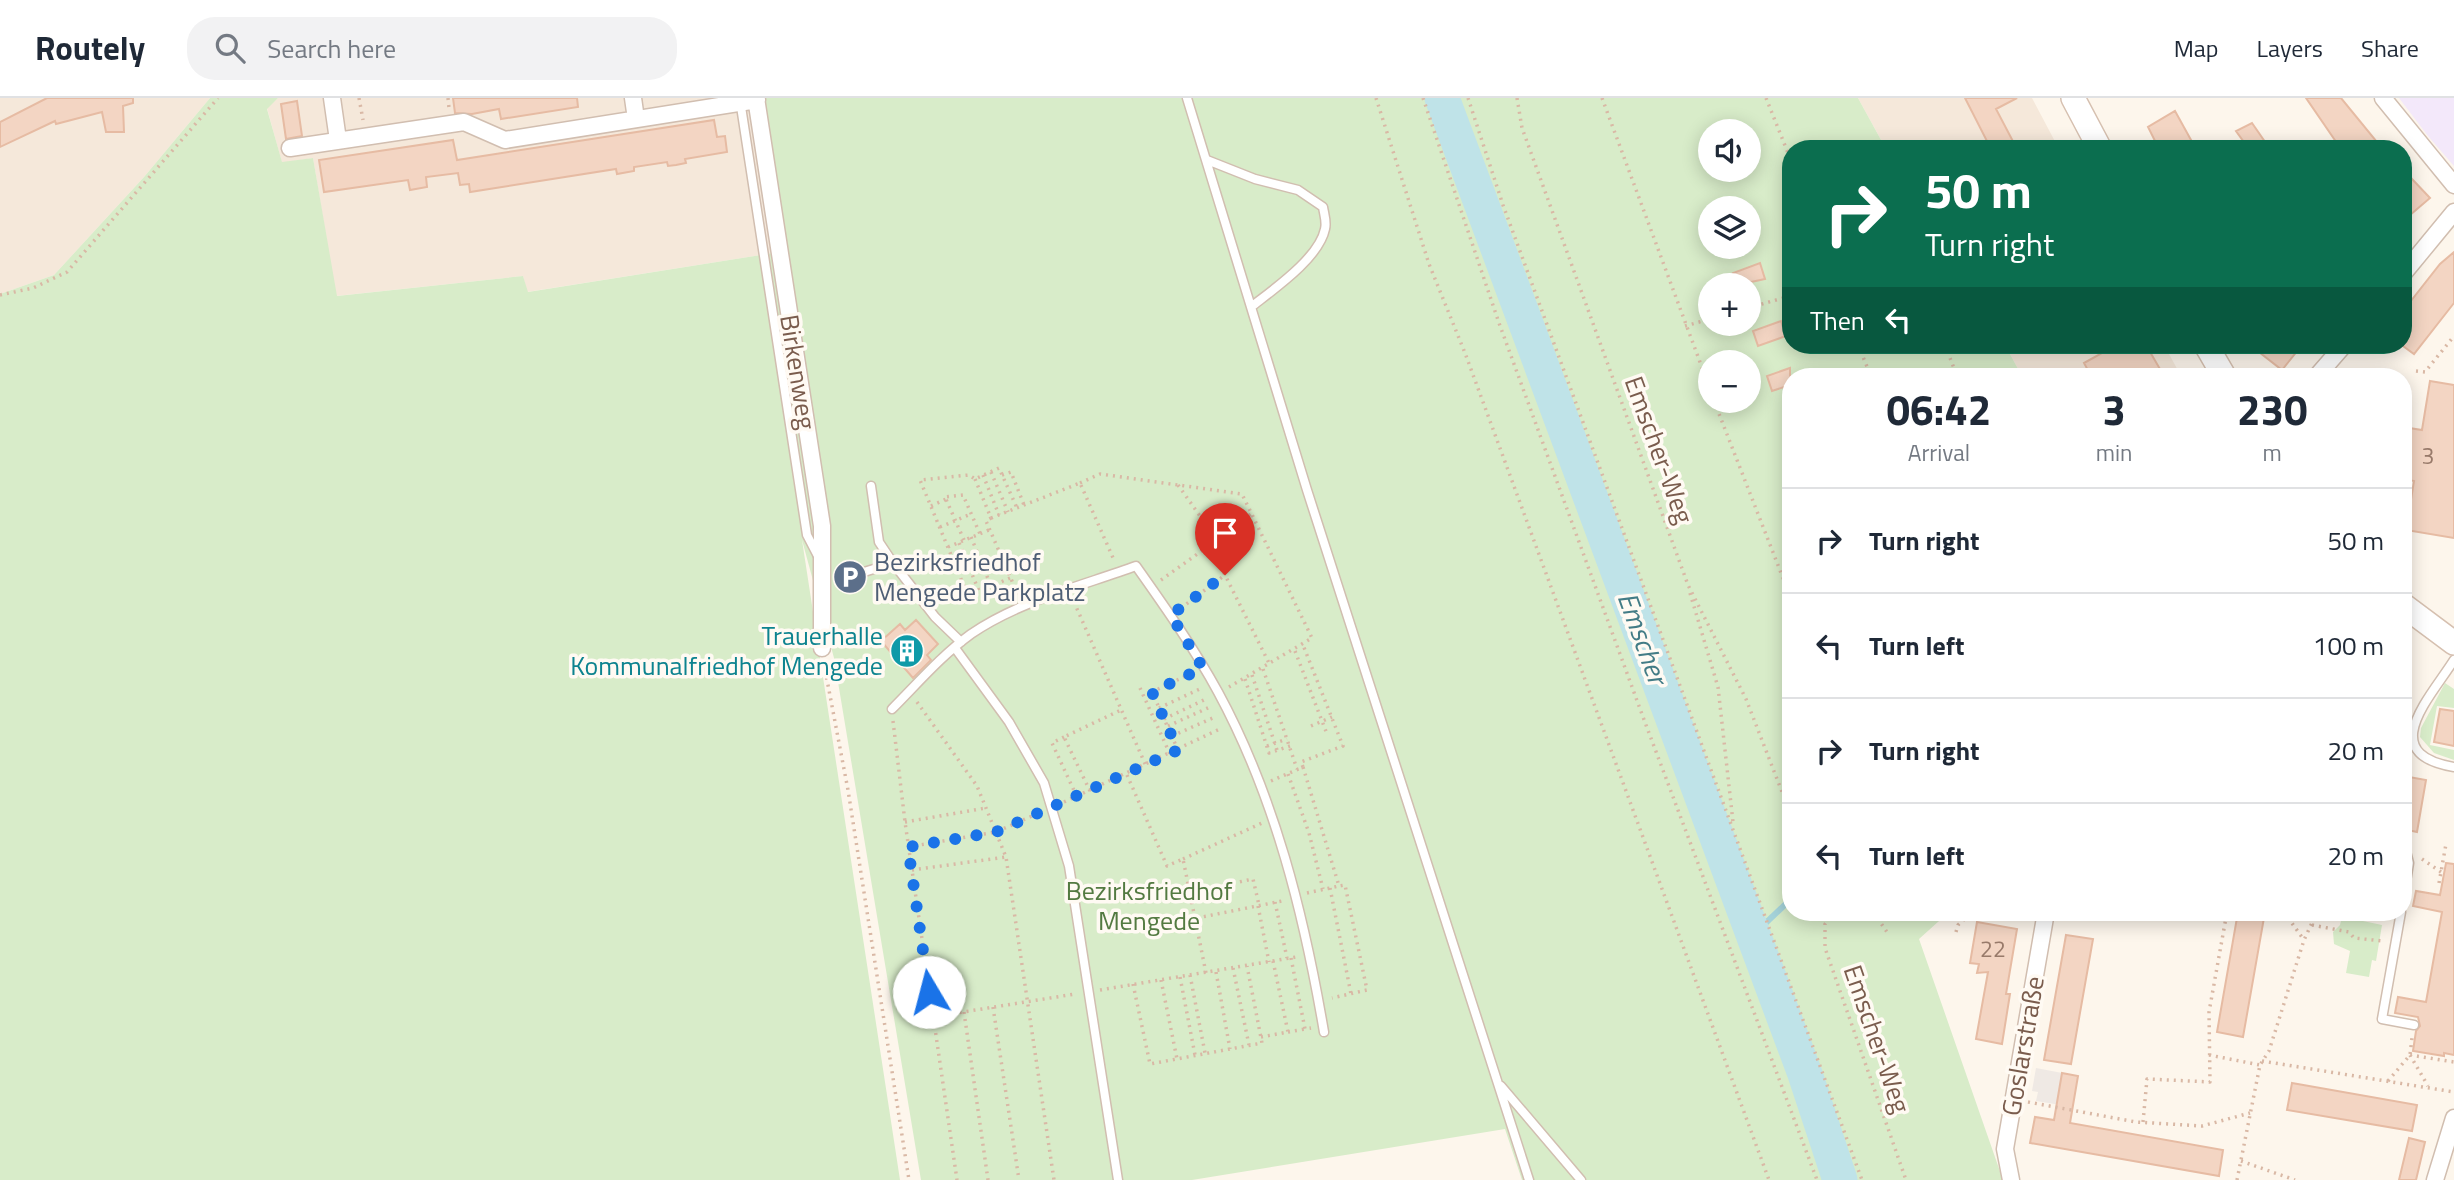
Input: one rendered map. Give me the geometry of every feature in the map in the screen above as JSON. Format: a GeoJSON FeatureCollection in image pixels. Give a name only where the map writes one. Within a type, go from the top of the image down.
{"type":"FeatureCollection","features":[{"type":"Feature","properties":{"kind":"main road"},"geometry":{"type":"LineString","coordinates":[[2073,98],[2095,140]]}},
{"type":"Feature","properties":{"kind":"main road"},"geometry":{"type":"LineString","coordinates":[[2412,612],[2454,643]]}},
{"type":"Feature","properties":{"kind":"street"},"geometry":{"type":"LineString","coordinates":[[332,98],[338,140]]}},
{"type":"Feature","properties":{"kind":"street"},"geometry":{"type":"LineString","coordinates":[[633,98],[636,118]]}},
{"type":"Feature","properties":{"kind":"street"},"geometry":{"type":"LineString","coordinates":[[2383,98],[2454,185]]}},
{"type":"Feature","properties":{"kind":"street"},"geometry":{"type":"LineString","coordinates":[[290,148],[464,122],[505,140],[748,99]]}},
{"type":"Feature","properties":{"kind":"street","name":"Birkenweg"},"geometry":{"type":"LineString","coordinates":[[748,99],[822,526],[822,648]]}},
{"type":"Feature","properties":{"kind":"street"},"geometry":{"type":"LineString","coordinates":[[2412,263],[2454,212]]}},
{"type":"Feature","properties":{"kind":"street"},"geometry":{"type":"LineString","coordinates":[[2324,368],[2336,354]]}},
{"type":"Feature","properties":{"kind":"street","name":"Goslarstraße"},"geometry":{"type":"LineString","coordinates":[[2011,1180],[2005,1149],[2044,921]]}},
{"type":"Feature","properties":{"kind":"street"},"geometry":{"type":"LineString","coordinates":[[2435,1180],[2454,1118]]}},
{"type":"Feature","properties":{"kind":"lane"},"geometry":{"type":"LineString","coordinates":[[1188,98],[1400,782],[1529,1180]]}},
{"type":"Feature","properties":{"kind":"lane"},"geometry":{"type":"LineString","coordinates":[[1206,160],[1255,179],[1298,190],[1323,207],[1326,226],[1320,244],[1286,279],[1251,307]]}},
{"type":"Feature","properties":{"kind":"lane"},"geometry":{"type":"LineString","coordinates":[[871,486],[879,542],[958,645],[1009,722],[1044,783],[1069,866],[1118,1180]]}},
{"type":"Feature","properties":{"kind":"lane"},"geometry":{"type":"LineString","coordinates":[[864,572],[893,563]]}},
{"type":"Feature","properties":{"kind":"lane"},"geometry":{"type":"LineString","coordinates":[[892,709],[958,645],[986,625],[1023,607],[1136,566],[1171,615],[1213,683],[1260,785],[1273,818],[1294,897],[1323,1029]]}},
{"type":"Feature","properties":{"kind":"lane"},"geometry":{"type":"LineString","coordinates":[[2412,725],[2454,660]]}},
{"type":"Feature","properties":{"kind":"lane"},"geometry":{"type":"LineString","coordinates":[[2412,727],[2413,722]]}},
{"type":"Feature","properties":{"kind":"lane"},"geometry":{"type":"LineString","coordinates":[[2412,740],[2420,753],[2431,761],[2454,766]]}},
{"type":"Feature","properties":{"kind":"lane"},"geometry":{"type":"LineString","coordinates":[[2399,921],[2382,1019],[2414,1025]]}},
{"type":"Feature","properties":{"kind":"lane"},"geometry":{"type":"LineString","coordinates":[[1499,1083],[1581,1180]]}},
{"type":"Feature","properties":{"kind":"path"},"geometry":{"type":"LineString","coordinates":[[0,295],[33,288],[67,271],[218,98]]}},
{"type":"Feature","properties":{"kind":"path"},"geometry":{"type":"LineString","coordinates":[[359,98],[365,136]]}},
{"type":"Feature","properties":{"kind":"path"},"geometry":{"type":"LineString","coordinates":[[1376,98],[1429,264],[1470,365],[1769,1180]]}},
{"type":"Feature","properties":{"kind":"path"},"geometry":{"type":"LineString","coordinates":[[1423,98],[1499,323],[1817,1180]]}},
{"type":"Feature","properties":{"kind":"path"},"geometry":{"type":"LineString","coordinates":[[1468,98],[1503,205],[1862,1180]]}},
{"type":"Feature","properties":{"kind":"path","name":"Emscher-Weg"},"geometry":{"type":"LineString","coordinates":[[1517,98],[1522,128],[1688,585],[1746,699],[1782,792]]}},
{"type":"Feature","properties":{"kind":"path"},"geometry":{"type":"LineString","coordinates":[[1602,98],[1698,359]]}},
{"type":"Feature","properties":{"kind":"path"},"geometry":{"type":"LineString","coordinates":[[1766,98],[1783,140]]}},
{"type":"Feature","properties":{"kind":"path"},"geometry":{"type":"LineString","coordinates":[[1761,304],[1782,298]]}},
{"type":"Feature","properties":{"kind":"path"},"geometry":{"type":"LineString","coordinates":[[1685,326],[1698,322]]}},
{"type":"Feature","properties":{"kind":"path"},"geometry":{"type":"LineString","coordinates":[[2416,371],[2425,372],[2454,336]]}},
{"type":"Feature","properties":{"kind":"path"},"geometry":{"type":"LineString","coordinates":[[1719,413],[1782,575]]}},
{"type":"Feature","properties":{"kind":"path"},"geometry":{"type":"LineString","coordinates":[[975,478],[999,468],[1017,508]]}},
{"type":"Feature","properties":{"kind":"path"},"geometry":{"type":"LineString","coordinates":[[991,472],[1008,512]]}},
{"type":"Feature","properties":{"kind":"path"},"geometry":{"type":"LineString","coordinates":[[1002,475],[1011,472],[1024,505]]}},
{"type":"Feature","properties":{"kind":"path"},"geometry":{"type":"LineString","coordinates":[[1023,607],[986,520],[1100,474],[1242,494],[1312,638],[1220,697],[1168,726]]}},
{"type":"Feature","properties":{"kind":"path"},"geometry":{"type":"LineString","coordinates":[[991,519],[975,478],[969,475],[920,480],[968,596],[1010,578]]}},
{"type":"Feature","properties":{"kind":"path"},"geometry":{"type":"LineString","coordinates":[[983,475],[999,515]]}},
{"type":"Feature","properties":{"kind":"path"},"geometry":{"type":"LineString","coordinates":[[1080,483],[1119,572]]}},
{"type":"Feature","properties":{"kind":"path"},"geometry":{"type":"LineString","coordinates":[[1178,485],[1217,540]]}},
{"type":"Feature","properties":{"kind":"path"},"geometry":{"type":"LineString","coordinates":[[930,506],[946,499],[945,496],[963,495],[980,534]]}},
{"type":"Feature","properties":{"kind":"path"},"geometry":{"type":"LineString","coordinates":[[946,499],[979,591]]}},
{"type":"Feature","properties":{"kind":"path"},"geometry":{"type":"LineString","coordinates":[[1151,588],[1252,513]]}},
{"type":"Feature","properties":{"kind":"path"},"geometry":{"type":"LineString","coordinates":[[940,527],[971,514]]}},
{"type":"Feature","properties":{"kind":"path"},"geometry":{"type":"LineString","coordinates":[[948,547],[989,530]]}},
{"type":"Feature","properties":{"kind":"path"},"geometry":{"type":"LineString","coordinates":[[971,537],[991,586]]}},
{"type":"Feature","properties":{"kind":"path"},"geometry":{"type":"LineString","coordinates":[[1210,545],[1270,665]]}},
{"type":"Feature","properties":{"kind":"path"},"geometry":{"type":"LineString","coordinates":[[1171,615],[1225,575]]}},
{"type":"Feature","properties":{"kind":"path"},"geometry":{"type":"LineString","coordinates":[[1688,585],[1718,687],[1734,830]]}},
{"type":"Feature","properties":{"kind":"path"},"geometry":{"type":"LineString","coordinates":[[1069,590],[1146,766]]}},
{"type":"Feature","properties":{"kind":"path"},"geometry":{"type":"LineString","coordinates":[[1303,645],[1343,746],[1301,762],[1339,886]]}},
{"type":"Feature","properties":{"kind":"path"},"geometry":{"type":"LineString","coordinates":[[822,648],[848,790],[909,1180]]}},
{"type":"Feature","properties":{"kind":"path"},"geometry":{"type":"LineString","coordinates":[[1295,650],[1327,734]]}},
{"type":"Feature","properties":{"kind":"path"},"geometry":{"type":"LineString","coordinates":[[1178,750],[1152,692],[1203,668]]}},
{"type":"Feature","properties":{"kind":"path"},"geometry":{"type":"LineString","coordinates":[[1263,669],[1297,769]]}},
{"type":"Feature","properties":{"kind":"path"},"geometry":{"type":"LineString","coordinates":[[1252,675],[1277,750]]}},
{"type":"Feature","properties":{"kind":"path"},"geometry":{"type":"LineString","coordinates":[[1245,679],[1269,753],[1290,746]]}},
{"type":"Feature","properties":{"kind":"path"},"geometry":{"type":"LineString","coordinates":[[1160,708],[1213,683]]}},
{"type":"Feature","properties":{"kind":"path"},"geometry":{"type":"LineString","coordinates":[[1140,688],[1170,754]]}},
{"type":"Feature","properties":{"kind":"path"},"geometry":{"type":"LineString","coordinates":[[909,692],[977,786],[1006,858],[1054,1180]]}},
{"type":"Feature","properties":{"kind":"path"},"geometry":{"type":"LineString","coordinates":[[1164,719],[1220,697]]}},
{"type":"Feature","properties":{"kind":"path"},"geometry":{"type":"LineString","coordinates":[[892,709],[908,847],[957,1180]]}},
{"type":"Feature","properties":{"kind":"path"},"geometry":{"type":"LineString","coordinates":[[1077,797],[1052,743],[1121,710]]}},
{"type":"Feature","properties":{"kind":"path"},"geometry":{"type":"LineString","coordinates":[[1172,736],[1227,712]]}},
{"type":"Feature","properties":{"kind":"path"},"geometry":{"type":"LineString","coordinates":[[1311,726],[1332,717]]}},
{"type":"Feature","properties":{"kind":"path"},"geometry":{"type":"LineString","coordinates":[[908,847],[996,832],[1127,775],[1233,723]]}},
{"type":"Feature","properties":{"kind":"path"},"geometry":{"type":"LineString","coordinates":[[1064,737],[1090,791]]}},
{"type":"Feature","properties":{"kind":"path"},"geometry":{"type":"LineString","coordinates":[[1267,746],[1287,738]]}},
{"type":"Feature","properties":{"kind":"path"},"geometry":{"type":"LineString","coordinates":[[1260,785],[1303,767]]}},
{"type":"Feature","properties":{"kind":"path"},"geometry":{"type":"LineString","coordinates":[[1288,774],[1309,833],[1323,889]]}},
{"type":"Feature","properties":{"kind":"path"},"geometry":{"type":"LineString","coordinates":[[1127,775],[1167,866],[1273,818]]}},
{"type":"Feature","properties":{"kind":"path"},"geometry":{"type":"LineString","coordinates":[[905,822],[986,808]]}},
{"type":"Feature","properties":{"kind":"path"},"geometry":{"type":"LineString","coordinates":[[2439,883],[2446,844]]}},
{"type":"Feature","properties":{"kind":"path"},"geometry":{"type":"LineString","coordinates":[[2419,851],[2421,858],[2441,872]]}},
{"type":"Feature","properties":{"kind":"path"},"geometry":{"type":"LineString","coordinates":[[912,870],[1006,858]]}},
{"type":"Feature","properties":{"kind":"path"},"geometry":{"type":"LineString","coordinates":[[1183,859],[1192,892],[1206,973]]}},
{"type":"Feature","properties":{"kind":"path"},"geometry":{"type":"LineString","coordinates":[[1192,892],[1253,879],[1288,1032]]}},
{"type":"Feature","properties":{"kind":"path"},"geometry":{"type":"LineString","coordinates":[[1196,918],[1345,885],[1367,990],[1317,1002]]}},
{"type":"Feature","properties":{"kind":"path"},"geometry":{"type":"LineString","coordinates":[[1330,888],[1352,994]]}},
{"type":"Feature","properties":{"kind":"path"},"geometry":{"type":"LineString","coordinates":[[1275,902],[1305,1029]]}},
{"type":"Feature","properties":{"kind":"path","name":"Emscher-Weg"},"geometry":{"type":"LineString","coordinates":[[1827,921],[1825,948],[1906,1180]]}},
{"type":"Feature","properties":{"kind":"path"},"geometry":{"type":"LineString","coordinates":[[1879,921],[1887,932]]}},
{"type":"Feature","properties":{"kind":"path"},"geometry":{"type":"LineString","coordinates":[[1956,932],[1962,921]]}},
{"type":"Feature","properties":{"kind":"path"},"geometry":{"type":"LineString","coordinates":[[2143,1122],[2147,1079],[2210,1082],[2209,1013],[2225,921]]}},
{"type":"Feature","properties":{"kind":"path"},"geometry":{"type":"LineString","coordinates":[[2290,921],[2304,940]]}},
{"type":"Feature","properties":{"kind":"path"},"geometry":{"type":"LineString","coordinates":[[2237,1180],[2261,1063],[2269,1051],[2304,940],[2314,921]]}},
{"type":"Feature","properties":{"kind":"path"},"geometry":{"type":"LineString","coordinates":[[2312,925],[2349,932],[2354,938],[2379,943],[2396,939]]}},
{"type":"Feature","properties":{"kind":"path"},"geometry":{"type":"LineString","coordinates":[[932,1017],[1307,954]]}},
{"type":"Feature","properties":{"kind":"path"},"geometry":{"type":"LineString","coordinates":[[1133,984],[1150,1064],[1262,1043],[1247,966]]}},
{"type":"Feature","properties":{"kind":"path"},"geometry":{"type":"LineString","coordinates":[[1233,968],[1249,1045]]}},
{"type":"Feature","properties":{"kind":"path"},"geometry":{"type":"LineString","coordinates":[[1216,971],[1230,1049]]}},
{"type":"Feature","properties":{"kind":"path"},"geometry":{"type":"LineString","coordinates":[[1190,975],[1205,1054]]}},
{"type":"Feature","properties":{"kind":"path"},"geometry":{"type":"LineString","coordinates":[[1180,977],[1195,1055]]}},
{"type":"Feature","properties":{"kind":"path"},"geometry":{"type":"LineString","coordinates":[[1161,980],[1177,1059]]}},
{"type":"Feature","properties":{"kind":"path"},"geometry":{"type":"LineString","coordinates":[[993,1007],[1019,1180]]}},
{"type":"Feature","properties":{"kind":"path"},"geometry":{"type":"LineString","coordinates":[[964,1012],[988,1180]]}},
{"type":"Feature","properties":{"kind":"path"},"geometry":{"type":"LineString","coordinates":[[2388,1081],[2410,1055],[2414,1025]]}},
{"type":"Feature","properties":{"kind":"path"},"geometry":{"type":"LineString","coordinates":[[1261,1037],[1305,1029],[1323,1029]]}},
{"type":"Feature","properties":{"kind":"path"},"geometry":{"type":"LineString","coordinates":[[2209,1055],[2454,1091]]}},
{"type":"Feature","properties":{"kind":"path"},"geometry":{"type":"LineString","coordinates":[[2410,1055],[2454,1062]]}},
{"type":"Feature","properties":{"kind":"path"},"geometry":{"type":"LineString","coordinates":[[2410,1055],[2428,1087]]}},
{"type":"Feature","properties":{"kind":"path"},"geometry":{"type":"LineString","coordinates":[[2014,1099],[2143,1122],[2202,1126],[2250,1113]]}},
{"type":"Feature","properties":{"kind":"path"},"geometry":{"type":"LineString","coordinates":[[2241,1161],[2295,1180]]}},
{"type":"Feature","properties":{"kind":"shaded area"},"geometry":{"type":"Polygon","coordinates":[[[0,98],[210,98],[144,177],[54,275],[0,294],[0,98]]]}},
{"type":"Feature","properties":{"kind":"shaded area"},"geometry":{"type":"Polygon","coordinates":[[[278,98],[756,98],[779,252],[527,292],[523,276],[336,296],[313,158],[282,163],[267,108],[278,98]]]}},
{"type":"Feature","properties":{"kind":"shaded area"},"geometry":{"type":"Polygon","coordinates":[[[1858,98],[2032,98],[2054,140],[1881,140],[1858,98]]]}},
{"type":"Feature","properties":{"kind":"shaded area"},"geometry":{"type":"Polygon","coordinates":[[[2399,98],[2454,98],[2454,166],[2428,136],[2399,98]]]}},
{"type":"Feature","properties":{"kind":"shaded area"},"geometry":{"type":"Polygon","coordinates":[[[2010,354],[2169,354],[2177,368],[2018,368],[2010,354]]]}},
{"type":"Feature","properties":{"kind":"shaded area"},"geometry":{"type":"Polygon","coordinates":[[[2036,1068],[2078,1076],[2073,1107],[2036,1101],[2038,1092],[2032,1091],[2036,1068]]]}},
{"type":"Feature","properties":{"kind":"green space","name":"Bezirksfriedhof Mengede"},"geometry":{"type":"Polygon","coordinates":[[[210,98],[278,98],[267,109],[282,162],[313,158],[337,296],[523,276],[528,292],[779,252],[756,98],[1858,98],[1881,140],[1782,140],[1782,354],[2010,354],[2018,368],[1782,368],[1782,921],[1939,921],[1919,939],[2003,1180],[1522,1180],[1505,1129],[1192,1180],[921,1180],[834,658],[802,540],[900,1180],[0,1180],[0,294],[54,275],[144,177],[210,98]]]}},
{"type":"Feature","properties":{"kind":"green space"},"geometry":{"type":"Polygon","coordinates":[[[2445,683],[2454,689],[2454,708],[2437,706],[2430,745],[2454,750],[2454,760],[2434,753],[2420,737],[2421,728],[2445,683]]]}},
{"type":"Feature","properties":{"kind":"green space"},"geometry":{"type":"Polygon","coordinates":[[[2341,921],[2363,921],[2382,925],[2376,961],[2372,960],[2369,977],[2346,973],[2350,951],[2334,944],[2333,932],[2341,921]]]}},
{"type":"Feature","properties":{"kind":"building"},"geometry":{"type":"Polygon","coordinates":[[[47,98],[133,98],[133,103],[123,106],[124,132],[106,132],[102,112],[56,124],[55,121],[0,147],[0,122],[47,98]]]}},
{"type":"Feature","properties":{"kind":"building"},"geometry":{"type":"Polygon","coordinates":[[[453,98],[577,98],[578,107],[501,119],[499,109],[472,114],[455,113],[453,98]]]}},
{"type":"Feature","properties":{"kind":"building"},"geometry":{"type":"Polygon","coordinates":[[[1965,98],[2017,98],[1996,109],[2012,140],[1986,140],[1965,98]]]}},
{"type":"Feature","properties":{"kind":"building"},"geometry":{"type":"Polygon","coordinates":[[[2306,98],[2341,98],[2375,140],[2335,140],[2306,98]]]}},
{"type":"Feature","properties":{"kind":"building"},"geometry":{"type":"Polygon","coordinates":[[[297,101],[302,136],[286,139],[281,104],[297,101]]]}},
{"type":"Feature","properties":{"kind":"building"},"geometry":{"type":"Polygon","coordinates":[[[2175,111],[2191,140],[2154,140],[2148,127],[2175,111]]]}},
{"type":"Feature","properties":{"kind":"building"},"geometry":{"type":"Polygon","coordinates":[[[714,120],[717,137],[725,136],[727,152],[685,159],[686,163],[676,165],[668,166],[667,162],[634,167],[634,171],[617,174],[616,169],[470,192],[469,184],[460,185],[458,173],[426,177],[427,187],[410,190],[408,180],[324,192],[319,160],[453,140],[457,160],[714,120]]]}},
{"type":"Feature","properties":{"kind":"building"},"geometry":{"type":"Polygon","coordinates":[[[2252,123],[2264,140],[2242,140],[2236,131],[2252,123]]]}},
{"type":"Feature","properties":{"kind":"building"},"geometry":{"type":"Polygon","coordinates":[[[2412,179],[2430,198],[2412,213],[2412,179]]]}},
{"type":"Feature","properties":{"kind":"building"},"geometry":{"type":"Polygon","coordinates":[[[2454,252],[2454,303],[2414,354],[2412,300],[2440,264],[2454,252]]]}},
{"type":"Feature","properties":{"kind":"building"},"geometry":{"type":"Polygon","coordinates":[[[1760,263],[1765,279],[1761,280],[1761,273],[1733,273],[1760,263]]]}},
{"type":"Feature","properties":{"kind":"building"},"geometry":{"type":"Polygon","coordinates":[[[1781,321],[1782,337],[1758,346],[1755,336],[1761,336],[1761,328],[1781,321]]]}},
{"type":"Feature","properties":{"kind":"building"},"geometry":{"type":"Polygon","coordinates":[[[2100,354],[2151,354],[2159,368],[2087,368],[2084,363],[2100,354]]]}},
{"type":"Feature","properties":{"kind":"building"},"geometry":{"type":"Polygon","coordinates":[[[2262,354],[2295,354],[2284,368],[2279,368],[2262,354]]]}},
{"type":"Feature","properties":{"kind":"building"},"geometry":{"type":"Polygon","coordinates":[[[1782,371],[1782,388],[1772,391],[1767,376],[1782,371]]]}},
{"type":"Feature","properties":{"kind":"building"},"geometry":{"type":"Polygon","coordinates":[[[2430,381],[2454,385],[2454,538],[2412,531],[2412,428],[2422,430],[2430,381]]]}},
{"type":"Feature","properties":{"kind":"building","name":"Trauerhalle Kommunalfriedhof Mengede"},"geometry":{"type":"Polygon","coordinates":[[[916,620],[938,644],[927,655],[931,660],[913,678],[881,641],[900,624],[905,630],[916,620]]]}},
{"type":"Feature","properties":{"kind":"building"},"geometry":{"type":"Polygon","coordinates":[[[2440,709],[2454,711],[2454,746],[2434,742],[2440,709]]]}},
{"type":"Feature","properties":{"kind":"building"},"geometry":{"type":"Polygon","coordinates":[[[2412,778],[2426,780],[2417,832],[2412,831],[2412,778]]]}},
{"type":"Feature","properties":{"kind":"building"},"geometry":{"type":"Polygon","coordinates":[[[2446,863],[2454,864],[2454,1055],[2444,1053],[2444,1056],[2413,1051],[2416,1031],[2420,1026],[2418,1017],[2395,1013],[2398,997],[2426,1002],[2442,912],[2413,906],[2416,891],[2440,895],[2446,863]]]}},
{"type":"Feature","properties":{"kind":"building"},"geometry":{"type":"Polygon","coordinates":[[[2236,921],[2263,921],[2243,1037],[2217,1032],[2236,921]]]}},
{"type":"Feature","properties":{"kind":"building"},"geometry":{"type":"Polygon","coordinates":[[[1977,922],[2017,929],[2006,994],[2010,994],[2002,1044],[1976,1039],[1988,972],[1977,973],[1979,964],[1970,963],[1977,922]]]}},
{"type":"Feature","properties":{"kind":"building"},"geometry":{"type":"Polygon","coordinates":[[[2066,935],[2093,939],[2071,1064],[2044,1060],[2066,935]]]}},
{"type":"Feature","properties":{"kind":"building"},"geometry":{"type":"Polygon","coordinates":[[[2062,1073],[2078,1076],[2070,1123],[2223,1150],[2219,1176],[2030,1143],[2035,1117],[2054,1120],[2062,1073]]]}},
{"type":"Feature","properties":{"kind":"building"},"geometry":{"type":"Polygon","coordinates":[[[2292,1083],[2417,1105],[2412,1131],[2287,1110],[2292,1083]]]}},
{"type":"Feature","properties":{"kind":"building"},"geometry":{"type":"Polygon","coordinates":[[[2409,1138],[2425,1142],[2416,1180],[2399,1180],[2409,1138]]]}},
{"type":"Feature","properties":{"kind":"waterway","name":"Emscher"},"geometry":{"type":"LineString","coordinates":[[1442,98],[1805,1074],[1840,1180]]}},
{"type":"Feature","properties":{"kind":"waterway"},"geometry":{"type":"LineString","coordinates":[[1752,936],[1782,908]]}},
{"type":"Feature","properties":{"kind":"place","name":"Bezirksfriedhof Mengede Parkplatz"},"geometry":{"type":"Point","coordinates":[850,577]}},
{"type":"Feature","properties":{"kind":"place","name":"Trauerhalle Kommunalfriedhof Mengede"},"geometry":{"type":"Point","coordinates":[907,651]}},
{"type":"Feature","properties":{"kind":"route"},"geometry":{"type":"LineString","coordinates":[[929,992],[908,847],[996,832],[1178,750],[1152,692],[1203,668],[1171,615],[1225,575]]}}]}
